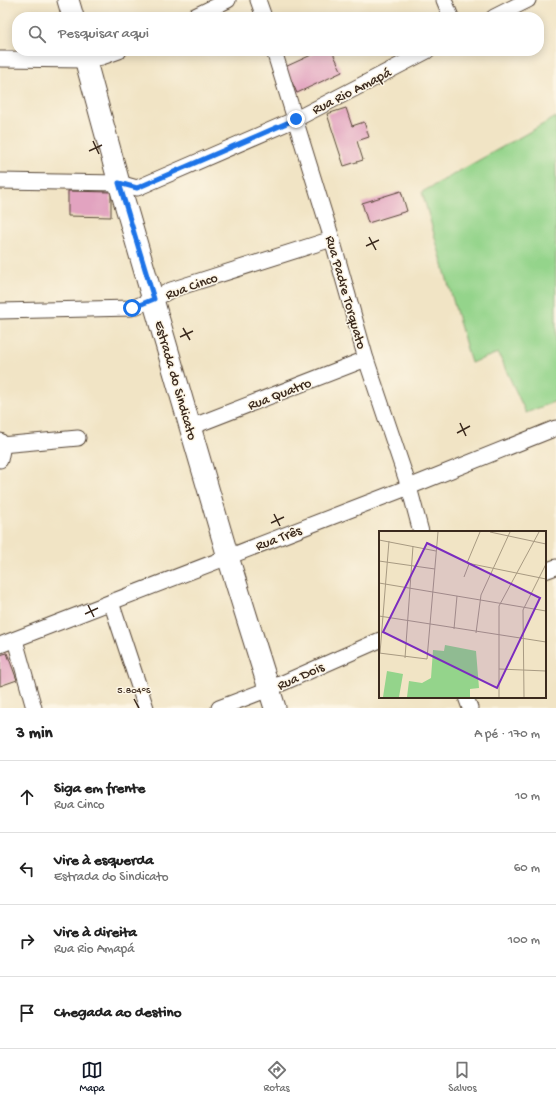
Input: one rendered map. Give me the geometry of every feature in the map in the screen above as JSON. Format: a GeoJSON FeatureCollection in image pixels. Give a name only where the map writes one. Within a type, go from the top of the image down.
{"type":"FeatureCollection","features":[{"type":"Feature","properties":{"kind":"street"},"geometry":{"type":"LineString","coordinates":[[68,0],[72,12]]}},
{"type":"Feature","properties":{"kind":"street"},"geometry":{"type":"LineString","coordinates":[[203,12],[228,0]]}},
{"type":"Feature","properties":{"kind":"street"},"geometry":{"type":"LineString","coordinates":[[258,0],[262,12]]}},
{"type":"Feature","properties":{"kind":"street"},"geometry":{"type":"LineString","coordinates":[[444,0],[449,12]]}},
{"type":"Feature","properties":{"kind":"street"},"geometry":{"type":"LineString","coordinates":[[504,12],[528,0]]}},
{"type":"Feature","properties":{"kind":"street","name":"Estrada do Sindicato"},"geometry":{"type":"LineString","coordinates":[[84,56],[119,183],[228,557],[272,698]]}},
{"type":"Feature","properties":{"kind":"street"},"geometry":{"type":"LineString","coordinates":[[0,58],[105,56]]}},
{"type":"Feature","properties":{"kind":"street","name":"Rua Padre Torquato"},"geometry":{"type":"LineString","coordinates":[[276,56],[332,239],[366,359],[409,487],[421,531]]}},
{"type":"Feature","properties":{"kind":"street","name":"Rua Rio Amapá"},"geometry":{"type":"LineString","coordinates":[[0,181],[119,183],[137,188],[296,119],[417,56]]}},
{"type":"Feature","properties":{"kind":"street","name":"Rua Cinco"},"geometry":{"type":"LineString","coordinates":[[0,311],[132,308],[171,290],[332,239]]}},
{"type":"Feature","properties":{"kind":"street","name":"Rua Quatro"},"geometry":{"type":"LineString","coordinates":[[191,427],[366,359]]}},
{"type":"Feature","properties":{"kind":"street","name":"Rua Três"},"geometry":{"type":"LineString","coordinates":[[0,645],[409,487],[556,428]]}},
{"type":"Feature","properties":{"kind":"street"},"geometry":{"type":"LineString","coordinates":[[0,451],[78,438]]}},
{"type":"Feature","properties":{"kind":"street"},"geometry":{"type":"LineString","coordinates":[[546,571],[556,567]]}},
{"type":"Feature","properties":{"kind":"street"},"geometry":{"type":"LineString","coordinates":[[111,602],[146,708]]}},
{"type":"Feature","properties":{"kind":"street"},"geometry":{"type":"LineString","coordinates":[[15,640],[34,708]]}},
{"type":"Feature","properties":{"kind":"street","name":"Rua Dois"},"geometry":{"type":"LineString","coordinates":[[219,708],[272,698],[379,641]]}},
{"type":"Feature","properties":{"kind":"street"},"geometry":{"type":"LineString","coordinates":[[466,698],[470,708]]}},
{"type":"Feature","properties":{"kind":"green space"},"geometry":{"type":"Polygon","coordinates":[[[556,117],[556,401],[526,413],[498,353],[471,363],[422,192],[556,117]]]}},
{"type":"Feature","properties":{"kind":"building"},"geometry":{"type":"Polygon","coordinates":[[[309,56],[334,56],[342,72],[297,93],[285,67],[309,56]]]}},
{"type":"Feature","properties":{"kind":"building"},"geometry":{"type":"Polygon","coordinates":[[[346,108],[352,126],[364,122],[369,137],[357,141],[363,160],[344,166],[327,114],[346,108]]]}},
{"type":"Feature","properties":{"kind":"building"},"geometry":{"type":"Polygon","coordinates":[[[68,191],[111,192],[111,217],[68,216],[68,191]]]}},
{"type":"Feature","properties":{"kind":"building"},"geometry":{"type":"Polygon","coordinates":[[[401,191],[407,211],[368,223],[362,203],[401,191]]]}},
{"type":"Feature","properties":{"kind":"building"},"geometry":{"type":"Polygon","coordinates":[[[7,653],[17,680],[0,686],[0,655],[7,653]]]}},
{"type":"Feature","properties":{"kind":"route"},"geometry":{"type":"LineString","coordinates":[[132,308],[154,299],[119,183],[137,188],[296,119]]}}]}
